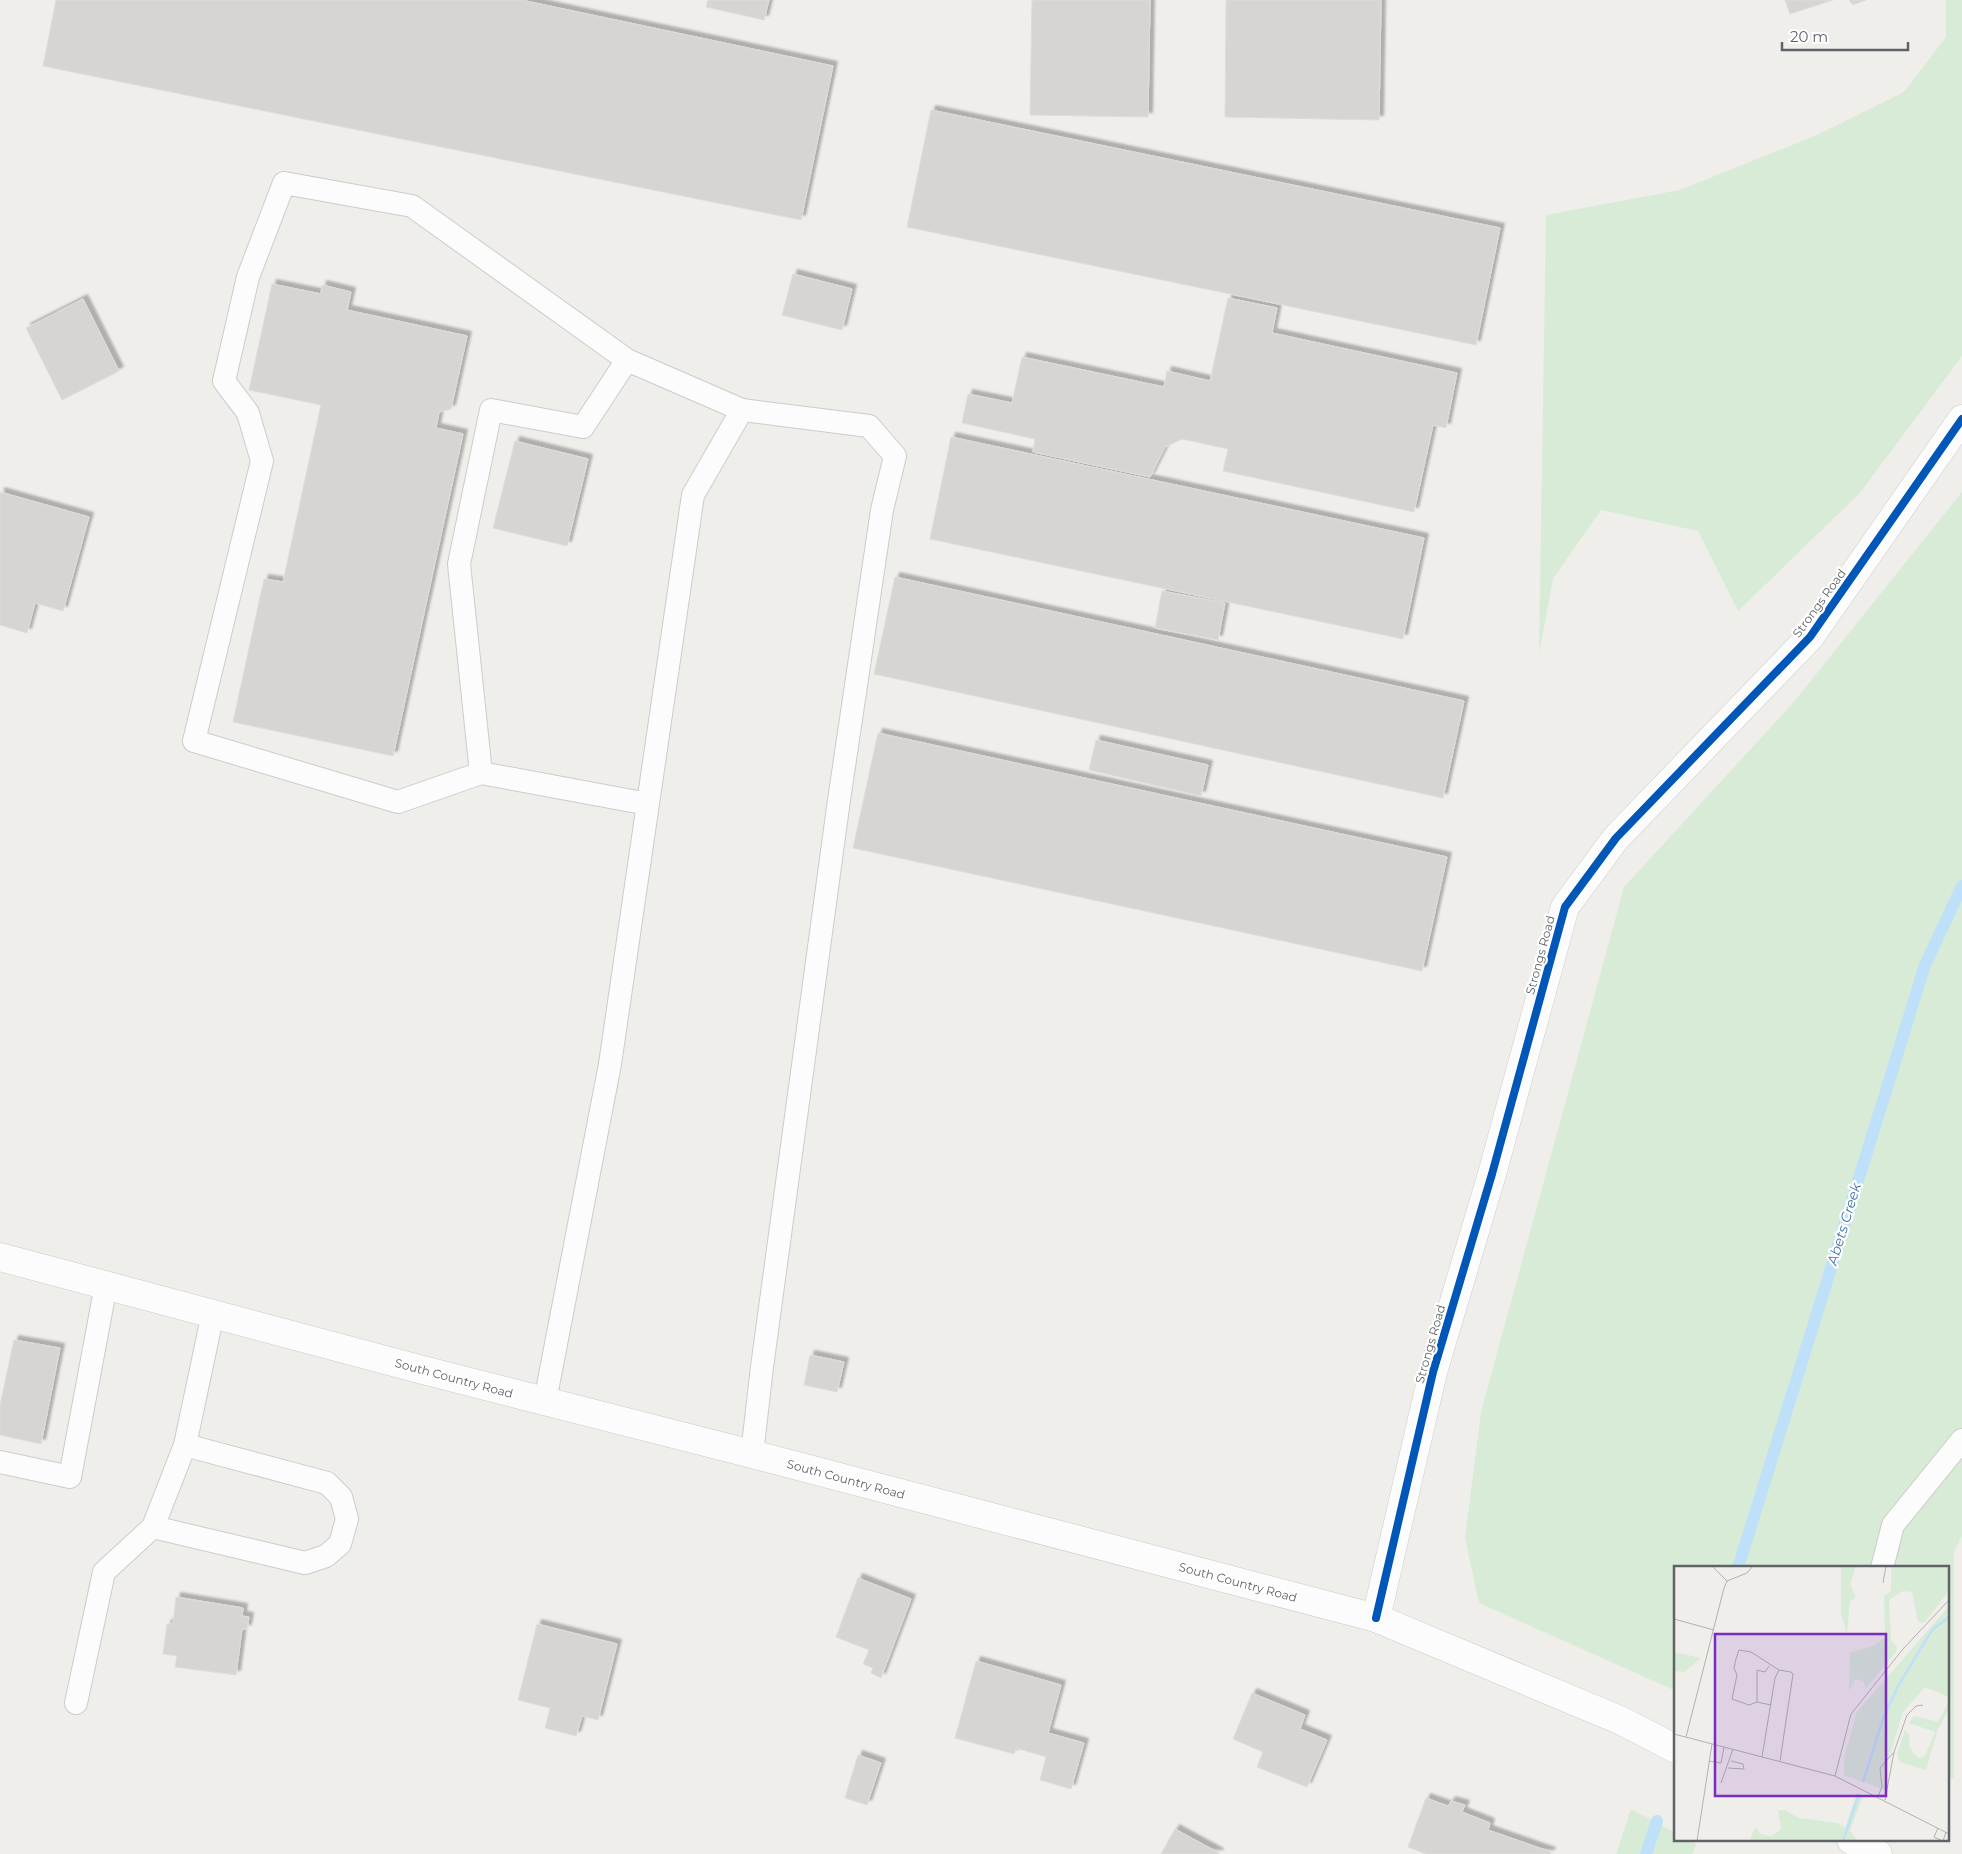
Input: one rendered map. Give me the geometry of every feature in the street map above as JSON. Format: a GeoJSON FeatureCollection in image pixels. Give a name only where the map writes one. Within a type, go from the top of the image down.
{"type":"FeatureCollection","features":[{"type":"Feature","properties":{"kind":"main road","name":"Strongs Road"},"geometry":{"type":"LineString","coordinates":[[1376,1618],[1433,1372],[1492,1174],[1565,907],[1616,838],[1810,637],[1962,419]]}},
{"type":"Feature","properties":{"kind":"main road","name":"South Country Road"},"geometry":{"type":"LineString","coordinates":[[0,1257],[545,1402],[752,1454],[1376,1618],[1622,1721],[1674,1748]]}},
{"type":"Feature","properties":{"kind":"lane"},"geometry":{"type":"LineString","coordinates":[[648,804],[481,773],[398,802],[194,741],[262,461],[248,413],[224,381],[248,277],[284,183],[412,206],[627,360],[742,410],[869,426],[895,456],[882,510],[839,800],[763,1357],[752,1454]]}},
{"type":"Feature","properties":{"kind":"lane"},"geometry":{"type":"LineString","coordinates":[[481,773],[459,564],[491,410],[583,427],[627,360]]}},
{"type":"Feature","properties":{"kind":"lane"},"geometry":{"type":"LineString","coordinates":[[545,1402],[610,1064],[693,495],[742,410]]}},
{"type":"Feature","properties":{"kind":"lane"},"geometry":{"type":"LineString","coordinates":[[0,1462],[70,1477],[106,1285]]}},
{"type":"Feature","properties":{"kind":"lane"},"geometry":{"type":"LineString","coordinates":[[76,1703],[104,1572],[153,1527],[184,1445],[213,1313]]}},
{"type":"Feature","properties":{"kind":"lane"},"geometry":{"type":"LineString","coordinates":[[1883,1566],[1893,1525],[1962,1440]]}},
{"type":"Feature","properties":{"kind":"lane"},"geometry":{"type":"LineString","coordinates":[[153,1527],[305,1563],[326,1556],[340,1544],[347,1519],[341,1497],[327,1482],[184,1445]]}},
{"type":"Feature","properties":{"kind":"green space"},"geometry":{"type":"Polygon","coordinates":[[[1946,0],[1962,0],[1962,356],[1859,494],[1738,611],[1698,531],[1601,510],[1553,579],[1539,653],[1546,215],[1680,190],[1817,135],[1904,92],[1946,37],[1946,0]]]}},
{"type":"Feature","properties":{"kind":"green space"},"geometry":{"type":"Polygon","coordinates":[[[1962,492],[1962,1535],[1954,1552],[1954,1779],[1950,1778],[1950,1566],[1674,1566],[1674,1690],[1479,1603],[1465,1538],[1481,1412],[1624,887],[1793,703],[1962,492]]]}},
{"type":"Feature","properties":{"kind":"green space"},"geometry":{"type":"Polygon","coordinates":[[[1631,1809],[1674,1832],[1674,1842],[1692,1842],[1696,1844],[1692,1854],[1616,1854],[1631,1809]]]}},
{"type":"Feature","properties":{"kind":"building"},"geometry":{"type":"Polygon","coordinates":[[[56,0],[521,0],[833,66],[801,220],[43,66],[56,0]]]}},
{"type":"Feature","properties":{"kind":"building"},"geometry":{"type":"Polygon","coordinates":[[[708,0],[769,0],[764,20],[706,7],[708,0]]]}},
{"type":"Feature","properties":{"kind":"building"},"geometry":{"type":"Polygon","coordinates":[[[1032,0],[1150,0],[1148,117],[1030,115],[1032,0]]]}},
{"type":"Feature","properties":{"kind":"building"},"geometry":{"type":"Polygon","coordinates":[[[1226,0],[1381,0],[1379,120],[1225,117],[1226,0]]]}},
{"type":"Feature","properties":{"kind":"building"},"geometry":{"type":"Polygon","coordinates":[[[1785,0],[1833,0],[1790,14],[1785,0]]]}},
{"type":"Feature","properties":{"kind":"building"},"geometry":{"type":"Polygon","coordinates":[[[1849,0],[1866,0],[1853,5],[1849,0]]]}},
{"type":"Feature","properties":{"kind":"building"},"geometry":{"type":"Polygon","coordinates":[[[931,110],[1500,228],[1476,345],[907,227],[931,110]]]}},
{"type":"Feature","properties":{"kind":"building"},"geometry":{"type":"Polygon","coordinates":[[[793,274],[852,289],[842,330],[782,315],[793,274]]]}},
{"type":"Feature","properties":{"kind":"building"},"geometry":{"type":"Polygon","coordinates":[[[272,284],[321,294],[322,285],[351,292],[347,310],[467,336],[451,409],[439,412],[436,428],[463,434],[393,756],[233,722],[264,579],[283,582],[321,405],[249,390],[272,284]]]}},
{"type":"Feature","properties":{"kind":"building"},"geometry":{"type":"Polygon","coordinates":[[[1228,298],[1277,308],[1272,333],[1457,373],[1446,428],[1433,425],[1414,512],[1223,471],[1228,449],[1182,439],[1165,447],[1150,477],[1033,452],[1035,439],[962,423],[968,394],[1012,403],[1022,357],[1164,387],[1167,371],[1210,381],[1228,298]]]}},
{"type":"Feature","properties":{"kind":"building"},"geometry":{"type":"Polygon","coordinates":[[[83,299],[119,371],[62,400],[26,328],[83,299]]]}},
{"type":"Feature","properties":{"kind":"building"},"geometry":{"type":"Polygon","coordinates":[[[951,437],[1424,538],[1403,639],[930,539],[951,437]]]}},
{"type":"Feature","properties":{"kind":"building"},"geometry":{"type":"Polygon","coordinates":[[[515,441],[588,459],[567,546],[493,528],[515,441]]]}},
{"type":"Feature","properties":{"kind":"building"},"geometry":{"type":"Polygon","coordinates":[[[0,492],[89,517],[63,611],[35,603],[27,633],[0,625],[0,492]]]}},
{"type":"Feature","properties":{"kind":"building"},"geometry":{"type":"Polygon","coordinates":[[[895,577],[1464,701],[1443,798],[874,674],[895,577]]]}},
{"type":"Feature","properties":{"kind":"building"},"geometry":{"type":"Polygon","coordinates":[[[1162,591],[1225,603],[1218,640],[1155,628],[1162,591]]]}},
{"type":"Feature","properties":{"kind":"building"},"geometry":{"type":"Polygon","coordinates":[[[878,733],[1447,857],[1422,971],[853,848],[878,733]]]}},
{"type":"Feature","properties":{"kind":"building"},"geometry":{"type":"Polygon","coordinates":[[[1096,740],[1208,765],[1201,796],[1089,770],[1096,740]]]}},
{"type":"Feature","properties":{"kind":"building"},"geometry":{"type":"Polygon","coordinates":[[[14,1340],[60,1348],[41,1444],[0,1435],[0,1405],[14,1340]]]}},
{"type":"Feature","properties":{"kind":"building"},"geometry":{"type":"Polygon","coordinates":[[[810,1355],[844,1362],[837,1392],[804,1385],[810,1355]]]}},
{"type":"Feature","properties":{"kind":"building"},"geometry":{"type":"Polygon","coordinates":[[[858,1578],[911,1599],[881,1678],[871,1673],[873,1668],[863,1664],[869,1650],[836,1637],[858,1578]]]}},
{"type":"Feature","properties":{"kind":"building"},"geometry":{"type":"Polygon","coordinates":[[[176,1597],[243,1608],[242,1616],[249,1617],[247,1629],[242,1629],[236,1675],[175,1667],[177,1656],[163,1654],[167,1624],[173,1624],[176,1597]]]}},
{"type":"Feature","properties":{"kind":"building"},"geometry":{"type":"Polygon","coordinates":[[[537,1624],[617,1644],[598,1720],[582,1716],[576,1736],[545,1728],[550,1708],[518,1700],[537,1624]]]}},
{"type":"Feature","properties":{"kind":"building"},"geometry":{"type":"Polygon","coordinates":[[[976,1661],[1061,1685],[1048,1733],[1084,1743],[1071,1789],[1040,1780],[1046,1757],[1016,1748],[1014,1754],[955,1738],[976,1661]]]}},
{"type":"Feature","properties":{"kind":"building"},"geometry":{"type":"Polygon","coordinates":[[[1252,1693],[1305,1715],[1300,1729],[1327,1740],[1307,1787],[1257,1767],[1263,1752],[1233,1739],[1252,1693]]]}},
{"type":"Feature","properties":{"kind":"building"},"geometry":{"type":"Polygon","coordinates":[[[858,1755],[881,1763],[867,1805],[845,1798],[858,1755]]]}},
{"type":"Feature","properties":{"kind":"building"},"geometry":{"type":"Polygon","coordinates":[[[1426,1798],[1448,1806],[1451,1801],[1465,1805],[1462,1812],[1490,1823],[1488,1830],[1551,1852],[1550,1854],[1426,1854],[1408,1847],[1426,1798]]]}},
{"type":"Feature","properties":{"kind":"building"},"geometry":{"type":"Polygon","coordinates":[[[1175,1829],[1219,1853],[1219,1854],[1161,1854],[1175,1829]]]}},
{"type":"Feature","properties":{"kind":"waterway","name":"Abets Creek"},"geometry":{"type":"LineString","coordinates":[[1739,1566],[1925,965],[1962,886]]}},
{"type":"Feature","properties":{"kind":"waterway","name":"Abets Creek"},"geometry":{"type":"LineString","coordinates":[[1646,1854],[1657,1821]]}},
{"type":"Feature","properties":{"kind":"cycle path"},"geometry":{"type":"LineString","coordinates":[[1376,1618],[1433,1372],[1492,1174],[1565,907],[1616,838],[1810,637],[1962,419]]}}]}
